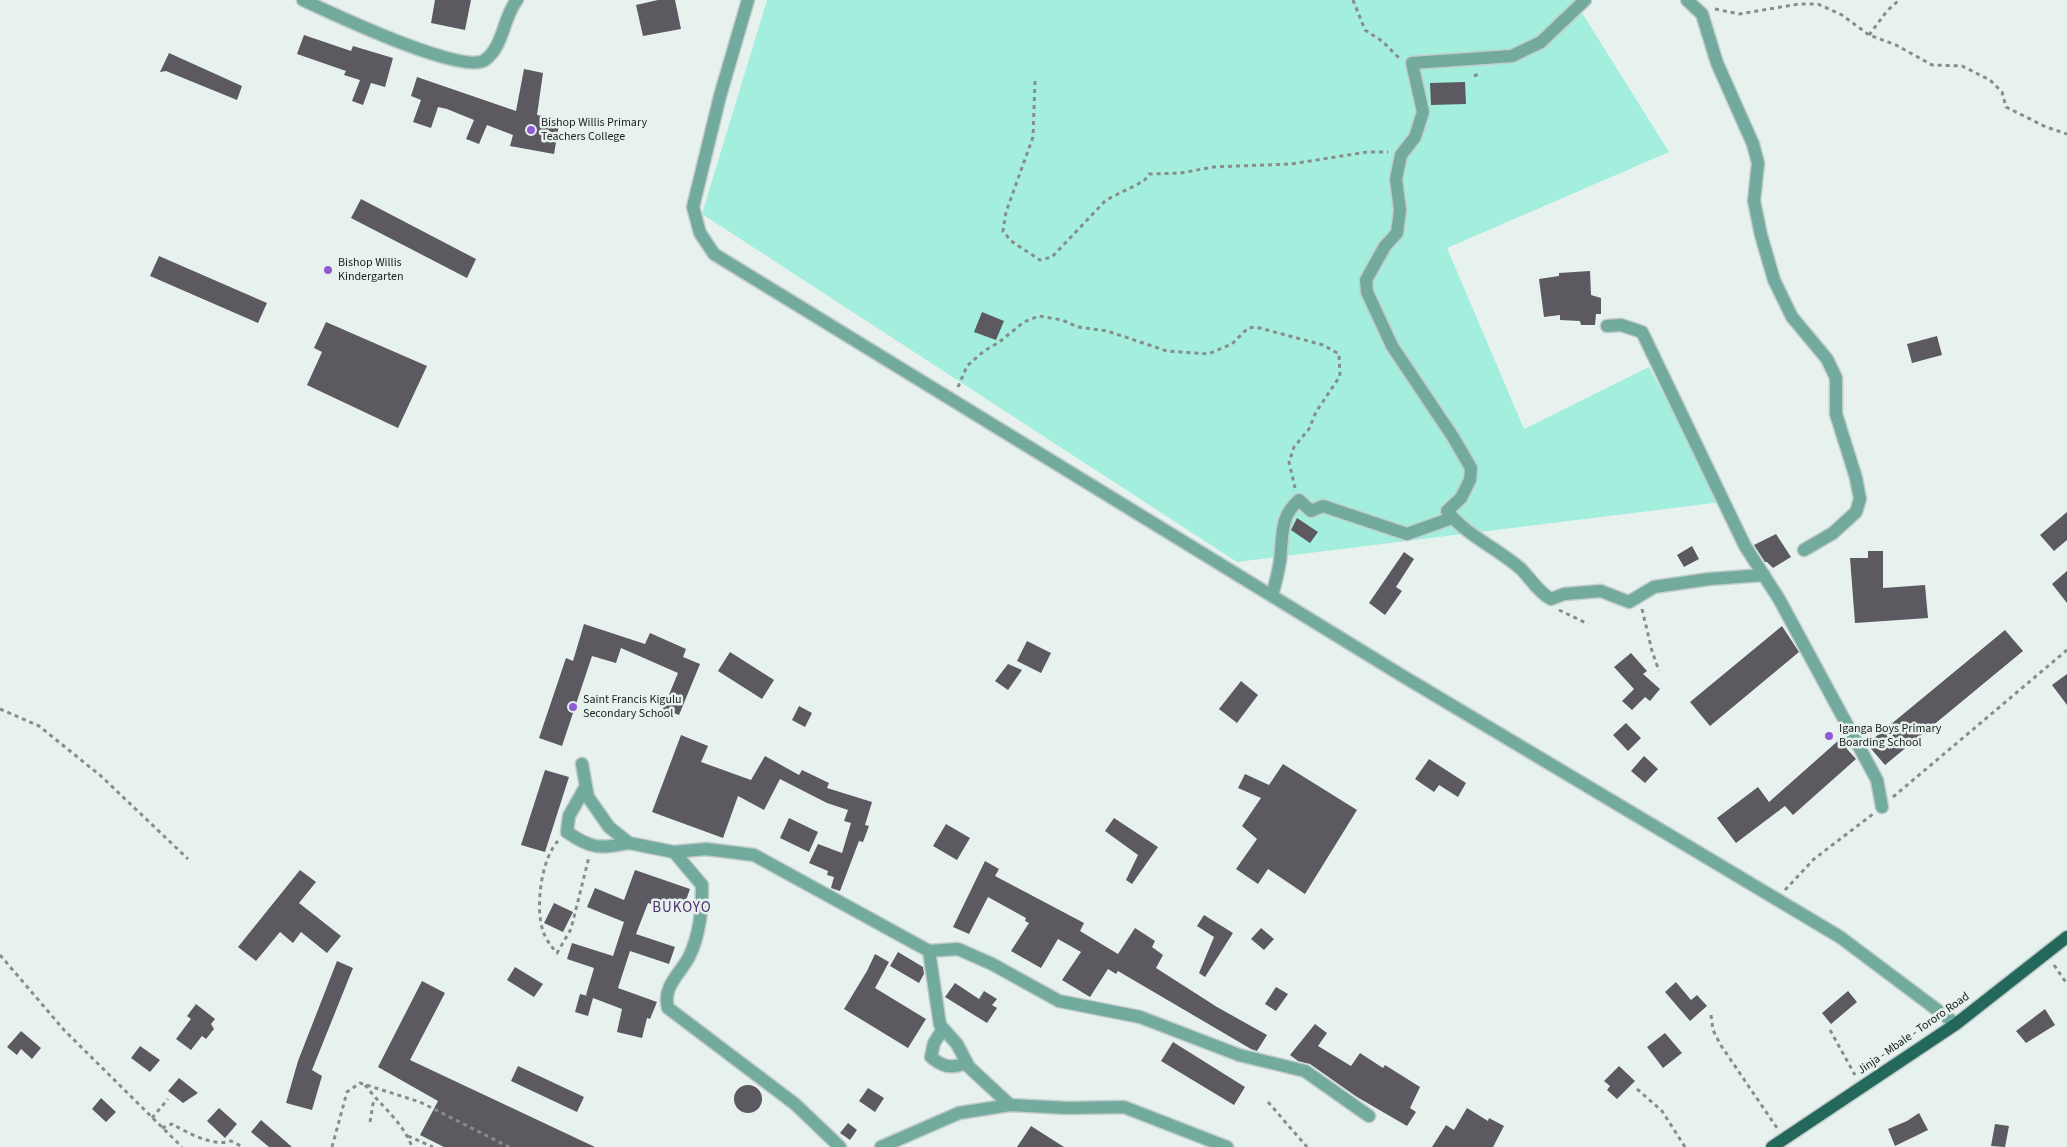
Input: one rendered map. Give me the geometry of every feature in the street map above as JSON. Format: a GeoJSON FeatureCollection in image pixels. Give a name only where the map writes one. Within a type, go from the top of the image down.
{"type":"FeatureCollection","features":[{"type":"Feature","properties":{"kind":"main road","name":"Jinja - Mbale - Tororo Road"},"geometry":{"type":"LineString","coordinates":[[1772,1147],[1956,1024],[2067,938]]}},
{"type":"Feature","properties":{"kind":"street"},"geometry":{"type":"LineString","coordinates":[[303,0],[398,42],[448,59],[476,63],[485,60],[498,43],[513,3]]}},
{"type":"Feature","properties":{"kind":"street"},"geometry":{"type":"LineString","coordinates":[[748,0],[720,96],[692,206],[700,233],[714,254],[1272,596],[1840,937],[1956,1024]]}},
{"type":"Feature","properties":{"kind":"street"},"geometry":{"type":"LineString","coordinates":[[1585,0],[1541,42],[1512,56],[1412,63],[1423,112],[1415,137],[1401,155],[1396,179],[1400,210],[1397,233],[1385,246],[1366,280],[1367,292],[1392,346],[1453,437],[1470,468],[1470,480],[1461,498],[1447,511],[1452,518],[1483,543],[1520,568],[1545,596],[1551,599],[1564,594],[1600,591],[1629,602],[1654,587],[1709,579],[1764,575]]}},
{"type":"Feature","properties":{"kind":"street"},"geometry":{"type":"LineString","coordinates":[[1689,2],[1702,14],[1717,63],[1753,144],[1758,163],[1754,201],[1760,235],[1774,280],[1792,317],[1827,359],[1836,378],[1836,414],[1856,478],[1860,499],[1856,512],[1833,533],[1804,550]]}},
{"type":"Feature","properties":{"kind":"street"},"geometry":{"type":"LineString","coordinates":[[1607,326],[1621,325],[1642,332],[1745,546],[1764,575],[1877,780],[1882,806]]}},
{"type":"Feature","properties":{"kind":"street"},"geometry":{"type":"LineString","coordinates":[[1272,596],[1280,561],[1283,526],[1290,508],[1300,500],[1311,511],[1323,506],[1407,534],[1452,518]]}},
{"type":"Feature","properties":{"kind":"street"},"geometry":{"type":"LineString","coordinates":[[582,764],[588,797],[609,827],[629,843]]}},
{"type":"Feature","properties":{"kind":"street"},"geometry":{"type":"LineString","coordinates":[[586,786],[569,816],[567,832],[591,847],[607,848],[629,843],[674,852],[706,850],[754,855],[929,951],[958,949],[992,964],[1059,1001],[1140,1017],[1239,1056],[1305,1071],[1369,1116]]}},
{"type":"Feature","properties":{"kind":"street"},"geometry":{"type":"LineString","coordinates":[[674,852],[702,885],[702,916],[689,956],[670,985],[665,999],[668,1008],[795,1104],[840,1147]]}},
{"type":"Feature","properties":{"kind":"street"},"geometry":{"type":"LineString","coordinates":[[929,951],[940,1026],[957,1044],[966,1063],[1010,1105]]}},
{"type":"Feature","properties":{"kind":"street"},"geometry":{"type":"LineString","coordinates":[[943,1029],[934,1043],[931,1056],[942,1066],[956,1067],[966,1063]]}},
{"type":"Feature","properties":{"kind":"street"},"geometry":{"type":"LineString","coordinates":[[881,1147],[959,1113],[1010,1105],[1068,1108],[1124,1107],[1227,1147]]}},
{"type":"Feature","properties":{"kind":"path"},"geometry":{"type":"LineString","coordinates":[[1352,0],[1365,30],[1382,41],[1398,58],[1412,63]]}},
{"type":"Feature","properties":{"kind":"path"},"geometry":{"type":"LineString","coordinates":[[1869,35],[1887,11],[1899,0]]}},
{"type":"Feature","properties":{"kind":"path"},"geometry":{"type":"LineString","coordinates":[[1689,2],[1740,14],[1799,4],[1818,4],[1842,16],[1869,35],[1896,46],[1932,65],[1962,66],[1990,80],[2002,92],[2006,107],[2046,127],[2067,134]]}},
{"type":"Feature","properties":{"kind":"path"},"geometry":{"type":"LineString","coordinates":[[1035,81],[1033,137],[1006,212],[1003,231],[1011,241],[1040,260],[1052,257],[1106,200],[1144,181],[1149,174],[1181,173],[1213,167],[1291,164],[1367,152],[1383,151],[1401,155]]}},
{"type":"Feature","properties":{"kind":"path"},"geometry":{"type":"LineString","coordinates":[[954,400],[967,366],[1024,322],[1039,316],[1062,320],[1078,327],[1108,331],[1167,351],[1208,354],[1232,344],[1248,328],[1256,327],[1323,345],[1339,354],[1340,376],[1316,412],[1309,430],[1294,446],[1289,462],[1300,500]]}},
{"type":"Feature","properties":{"kind":"path"},"geometry":{"type":"LineString","coordinates":[[1637,598],[1644,613],[1652,651],[1659,672]]}},
{"type":"Feature","properties":{"kind":"path"},"geometry":{"type":"LineString","coordinates":[[1551,599],[1559,610],[1588,624]]}},
{"type":"Feature","properties":{"kind":"path"},"geometry":{"type":"LineString","coordinates":[[1776,899],[1814,859],[1882,806],[2067,650]]}},
{"type":"Feature","properties":{"kind":"path"},"geometry":{"type":"LineString","coordinates":[[0,709],[39,726],[101,776],[188,859]]}},
{"type":"Feature","properties":{"kind":"path"},"geometry":{"type":"LineString","coordinates":[[567,832],[552,847],[544,870],[540,906],[542,929],[548,943],[557,953],[572,930],[591,847]]}},
{"type":"Feature","properties":{"kind":"path"},"geometry":{"type":"LineString","coordinates":[[2046,954],[2067,984]]}},
{"type":"Feature","properties":{"kind":"path"},"geometry":{"type":"LineString","coordinates":[[0,955],[64,1030],[182,1147]]}},
{"type":"Feature","properties":{"kind":"path"},"geometry":{"type":"LineString","coordinates":[[1711,1015],[1714,1030],[1720,1044],[1784,1139]]}},
{"type":"Feature","properties":{"kind":"path"},"geometry":{"type":"LineString","coordinates":[[1830,1030],[1862,1087]]}},
{"type":"Feature","properties":{"kind":"path"},"geometry":{"type":"LineString","coordinates":[[332,1147],[347,1092],[360,1083],[420,1102],[509,1147]]}},
{"type":"Feature","properties":{"kind":"path"},"geometry":{"type":"LineString","coordinates":[[364,1085],[395,1117],[408,1136],[412,1147]]}},
{"type":"Feature","properties":{"kind":"path"},"geometry":{"type":"LineString","coordinates":[[1637,1088],[1662,1111],[1686,1147]]}},
{"type":"Feature","properties":{"kind":"path"},"geometry":{"type":"LineString","coordinates":[[370,1122],[374,1097]]}},
{"type":"Feature","properties":{"kind":"path"},"geometry":{"type":"LineString","coordinates":[[152,1118],[168,1099]]}},
{"type":"Feature","properties":{"kind":"path"},"geometry":{"type":"LineString","coordinates":[[1268,1102],[1307,1147]]}},
{"type":"Feature","properties":{"kind":"path"},"geometry":{"type":"LineString","coordinates":[[162,1128],[172,1124],[194,1138],[211,1144],[227,1144],[231,1141],[243,1147]]}},
{"type":"Feature","properties":{"kind":"path"},"geometry":{"type":"LineString","coordinates":[[408,1136],[433,1147]]}},
{"type":"Feature","properties":{"kind":"green space"},"geometry":{"type":"Polygon","coordinates":[[[767,0],[1574,0],[1669,152],[1447,248],[1524,429],[1649,367],[1722,502],[1237,562],[702,214],[767,0]]]}},
{"type":"Feature","properties":{"kind":"building"},"geometry":{"type":"Polygon","coordinates":[[[435,0],[471,0],[465,30],[431,23],[435,0]]]}},
{"type":"Feature","properties":{"kind":"building"},"geometry":{"type":"Polygon","coordinates":[[[658,0],[675,0],[681,29],[643,36],[636,5],[658,0]]]}},
{"type":"Feature","properties":{"kind":"building"},"geometry":{"type":"Polygon","coordinates":[[[304,35],[351,51],[353,46],[393,58],[385,87],[371,83],[363,105],[352,101],[360,80],[344,75],[346,71],[297,54],[304,35]]]}},
{"type":"Feature","properties":{"kind":"building"},"geometry":{"type":"Polygon","coordinates":[[[169,53],[242,86],[237,100],[166,71],[160,72],[169,53]]]}},
{"type":"Feature","properties":{"kind":"building"},"geometry":{"type":"Polygon","coordinates":[[[524,69],[543,73],[537,115],[560,119],[554,154],[510,146],[513,135],[487,125],[479,144],[466,139],[474,120],[447,109],[438,107],[431,128],[413,122],[421,100],[411,96],[417,77],[516,111],[524,69]]]}},
{"type":"Feature","properties":{"kind":"building"},"geometry":{"type":"Polygon","coordinates":[[[1465,82],[1466,104],[1431,105],[1430,83],[1465,82]]]}},
{"type":"Feature","properties":{"kind":"building"},"geometry":{"type":"Polygon","coordinates":[[[361,199],[476,259],[467,278],[351,218],[361,199]]]}},
{"type":"Feature","properties":{"kind":"building"},"geometry":{"type":"Polygon","coordinates":[[[159,256],[267,303],[258,323],[150,276],[159,256]]]}},
{"type":"Feature","properties":{"kind":"building"},"geometry":{"type":"Polygon","coordinates":[[[1590,271],[1591,295],[1601,298],[1601,314],[1596,314],[1595,325],[1581,325],[1580,321],[1560,320],[1560,315],[1544,317],[1539,279],[1559,276],[1559,273],[1590,271]]]}},
{"type":"Feature","properties":{"kind":"building"},"geometry":{"type":"Polygon","coordinates":[[[982,312],[1004,321],[996,340],[974,332],[982,312]]]}},
{"type":"Feature","properties":{"kind":"building"},"geometry":{"type":"Polygon","coordinates":[[[326,322],[427,366],[398,428],[307,385],[322,352],[314,348],[326,322]]]}},
{"type":"Feature","properties":{"kind":"building"},"geometry":{"type":"Polygon","coordinates":[[[1937,336],[1942,355],[1912,363],[1907,344],[1937,336]]]}},
{"type":"Feature","properties":{"kind":"building"},"geometry":{"type":"Polygon","coordinates":[[[2067,512],[2067,540],[2054,551],[2040,535],[2067,512]]]}},
{"type":"Feature","properties":{"kind":"building"},"geometry":{"type":"Polygon","coordinates":[[[1297,518],[1318,532],[1310,543],[1291,530],[1297,518]]]}},
{"type":"Feature","properties":{"kind":"building"},"geometry":{"type":"Polygon","coordinates":[[[1776,534],[1791,557],[1773,568],[1765,562],[1754,545],[1776,534]]]}},
{"type":"Feature","properties":{"kind":"building"},"geometry":{"type":"Polygon","coordinates":[[[1692,546],[1699,559],[1684,567],[1677,555],[1692,546]]]}},
{"type":"Feature","properties":{"kind":"building"},"geometry":{"type":"Polygon","coordinates":[[[1868,551],[1883,551],[1883,588],[1925,585],[1928,618],[1855,623],[1850,558],[1868,558],[1868,551]]]}},
{"type":"Feature","properties":{"kind":"building"},"geometry":{"type":"Polygon","coordinates":[[[1404,552],[1414,559],[1396,587],[1402,591],[1385,615],[1369,603],[1404,552]]]}},
{"type":"Feature","properties":{"kind":"building"},"geometry":{"type":"Polygon","coordinates":[[[2067,571],[2067,603],[2052,584],[2067,571]]]}},
{"type":"Feature","properties":{"kind":"building"},"geometry":{"type":"Polygon","coordinates":[[[584,624],[645,644],[650,633],[686,649],[683,657],[700,664],[679,715],[663,709],[678,673],[621,648],[616,663],[592,656],[562,746],[539,738],[566,658],[573,661],[584,624]]]}},
{"type":"Feature","properties":{"kind":"building"},"geometry":{"type":"Polygon","coordinates":[[[1782,626],[1799,652],[1710,726],[1690,702],[1782,626]]]}},
{"type":"Feature","properties":{"kind":"building"},"geometry":{"type":"Polygon","coordinates":[[[2005,630],[2023,651],[1885,765],[1867,744],[2005,630]]]}},
{"type":"Feature","properties":{"kind":"building"},"geometry":{"type":"Polygon","coordinates":[[[1027,641],[1051,653],[1041,673],[1017,661],[1027,641]]]}},
{"type":"Feature","properties":{"kind":"building"},"geometry":{"type":"Polygon","coordinates":[[[730,652],[774,680],[762,699],[718,671],[730,652]]]}},
{"type":"Feature","properties":{"kind":"building"},"geometry":{"type":"Polygon","coordinates":[[[1631,653],[1647,671],[1643,674],[1660,689],[1650,701],[1645,697],[1632,710],[1622,701],[1634,689],[1614,667],[1631,653]]]}},
{"type":"Feature","properties":{"kind":"building"},"geometry":{"type":"Polygon","coordinates":[[[1008,664],[1022,670],[1008,690],[995,681],[1008,664]]]}},
{"type":"Feature","properties":{"kind":"building"},"geometry":{"type":"Polygon","coordinates":[[[2067,674],[2067,705],[2052,685],[2067,674]]]}},
{"type":"Feature","properties":{"kind":"building"},"geometry":{"type":"Polygon","coordinates":[[[1241,681],[1258,695],[1237,723],[1219,709],[1241,681]]]}},
{"type":"Feature","properties":{"kind":"building"},"geometry":{"type":"Polygon","coordinates":[[[799,706],[812,713],[805,727],[792,720],[799,706]]]}},
{"type":"Feature","properties":{"kind":"building"},"geometry":{"type":"Polygon","coordinates":[[[1626,723],[1641,738],[1628,751],[1613,735],[1626,723]]]}},
{"type":"Feature","properties":{"kind":"building"},"geometry":{"type":"Polygon","coordinates":[[[681,735],[708,746],[701,762],[751,780],[765,756],[799,775],[802,770],[829,783],[827,788],[872,802],[865,825],[869,826],[863,842],[859,841],[840,891],[831,888],[834,877],[827,875],[828,871],[809,863],[818,844],[842,853],[851,823],[844,821],[848,810],[827,803],[780,779],[764,810],[738,796],[723,838],[652,812],[681,735]]]}},
{"type":"Feature","properties":{"kind":"building"},"geometry":{"type":"Polygon","coordinates":[[[1839,740],[1856,759],[1793,815],[1785,806],[1736,843],[1717,818],[1758,787],[1769,802],[1839,740]]]}},
{"type":"Feature","properties":{"kind":"building"},"geometry":{"type":"Polygon","coordinates":[[[1644,756],[1658,769],[1645,783],[1631,771],[1644,756]]]}},
{"type":"Feature","properties":{"kind":"building"},"geometry":{"type":"Polygon","coordinates":[[[1429,759],[1466,783],[1458,797],[1439,785],[1434,792],[1415,779],[1429,759]]]}},
{"type":"Feature","properties":{"kind":"building"},"geometry":{"type":"Polygon","coordinates":[[[1283,764],[1357,810],[1305,894],[1268,869],[1258,884],[1236,869],[1257,839],[1242,826],[1261,798],[1238,788],[1245,774],[1269,785],[1283,764]]]}},
{"type":"Feature","properties":{"kind":"building"},"geometry":{"type":"Polygon","coordinates":[[[545,770],[569,777],[545,852],[521,845],[545,770]]]}},
{"type":"Feature","properties":{"kind":"building"},"geometry":{"type":"Polygon","coordinates":[[[789,818],[818,832],[809,852],[780,838],[789,818]]]}},
{"type":"Feature","properties":{"kind":"building"},"geometry":{"type":"Polygon","coordinates":[[[1114,818],[1158,847],[1132,884],[1126,880],[1138,855],[1105,831],[1114,818]]]}},
{"type":"Feature","properties":{"kind":"building"},"geometry":{"type":"Polygon","coordinates":[[[946,824],[970,838],[957,860],[933,846],[946,824]]]}},
{"type":"Feature","properties":{"kind":"building"},"geometry":{"type":"Polygon","coordinates":[[[985,861],[999,869],[995,876],[1084,923],[1080,931],[1118,954],[1135,928],[1155,941],[1152,947],[1163,955],[1156,968],[1217,1007],[1267,1035],[1257,1051],[1118,971],[1116,974],[1108,969],[1090,997],[1062,980],[1081,952],[1058,939],[1041,968],[1011,951],[1029,923],[1025,921],[1026,918],[988,897],[969,934],[953,927],[985,861]]]}},
{"type":"Feature","properties":{"kind":"building"},"geometry":{"type":"Polygon","coordinates":[[[300,870],[316,882],[299,903],[341,936],[327,953],[301,932],[293,943],[280,932],[256,961],[238,947],[300,870]]]}},
{"type":"Feature","properties":{"kind":"building"},"geometry":{"type":"Polygon","coordinates":[[[635,870],[690,889],[681,914],[648,903],[636,934],[675,947],[669,964],[630,951],[618,988],[657,1002],[650,1019],[647,1018],[642,1038],[617,1032],[622,1009],[593,998],[588,1016],[575,1012],[580,994],[588,996],[586,995],[594,968],[567,959],[572,943],[613,956],[624,922],[587,907],[595,888],[624,900],[635,870]]]}},
{"type":"Feature","properties":{"kind":"building"},"geometry":{"type":"Polygon","coordinates":[[[554,903],[573,912],[563,932],[544,923],[554,903]]]}},
{"type":"Feature","properties":{"kind":"building"},"geometry":{"type":"Polygon","coordinates":[[[1204,915],[1233,933],[1205,977],[1199,973],[1214,937],[1197,926],[1204,915]]]}},
{"type":"Feature","properties":{"kind":"building"},"geometry":{"type":"Polygon","coordinates":[[[1261,928],[1274,939],[1264,950],[1251,939],[1261,928]]]}},
{"type":"Feature","properties":{"kind":"building"},"geometry":{"type":"Polygon","coordinates":[[[898,952],[923,967],[924,974],[919,983],[890,966],[898,952]]]}},
{"type":"Feature","properties":{"kind":"building"},"geometry":{"type":"Polygon","coordinates":[[[875,954],[889,962],[875,988],[926,1019],[908,1048],[844,1009],[875,954]]]}},
{"type":"Feature","properties":{"kind":"building"},"geometry":{"type":"Polygon","coordinates":[[[337,961],[353,968],[312,1070],[322,1076],[312,1110],[286,1103],[298,1061],[337,961]]]}},
{"type":"Feature","properties":{"kind":"building"},"geometry":{"type":"Polygon","coordinates":[[[515,967],[543,984],[534,997],[507,980],[515,967]]]}},
{"type":"Feature","properties":{"kind":"building"},"geometry":{"type":"Polygon","coordinates":[[[422,981],[445,993],[410,1060],[595,1147],[444,1147],[420,1135],[438,1101],[378,1067],[422,981]]]}},
{"type":"Feature","properties":{"kind":"building"},"geometry":{"type":"Polygon","coordinates":[[[1676,982],[1691,1000],[1697,995],[1707,1006],[1690,1021],[1665,992],[1676,982]]]}},
{"type":"Feature","properties":{"kind":"building"},"geometry":{"type":"Polygon","coordinates":[[[955,983],[979,999],[984,991],[997,999],[992,1005],[997,1008],[987,1023],[945,997],[955,983]]]}},
{"type":"Feature","properties":{"kind":"building"},"geometry":{"type":"Polygon","coordinates":[[[1276,987],[1288,994],[1276,1011],[1265,1004],[1276,987]]]}},
{"type":"Feature","properties":{"kind":"building"},"geometry":{"type":"Polygon","coordinates":[[[1848,991],[1857,1002],[1831,1024],[1822,1013],[1848,991]]]}},
{"type":"Feature","properties":{"kind":"building"},"geometry":{"type":"Polygon","coordinates":[[[196,1004],[215,1019],[211,1024],[214,1029],[206,1039],[202,1036],[191,1050],[176,1039],[191,1019],[187,1016],[196,1004]]]}},
{"type":"Feature","properties":{"kind":"building"},"geometry":{"type":"Polygon","coordinates":[[[2045,1009],[2055,1025],[2026,1043],[2016,1031],[2045,1009]]]}},
{"type":"Feature","properties":{"kind":"building"},"geometry":{"type":"Polygon","coordinates":[[[1315,1024],[1327,1033],[1318,1046],[1351,1066],[1360,1053],[1383,1068],[1385,1065],[1420,1087],[1410,1108],[1416,1112],[1407,1126],[1357,1097],[1310,1064],[1298,1061],[1290,1055],[1315,1024]]]}},
{"type":"Feature","properties":{"kind":"building"},"geometry":{"type":"Polygon","coordinates":[[[21,1031],[41,1048],[32,1059],[21,1049],[17,1055],[7,1047],[21,1031]]]}},
{"type":"Feature","properties":{"kind":"building"},"geometry":{"type":"Polygon","coordinates":[[[1665,1033],[1682,1053],[1663,1068],[1647,1047],[1665,1033]]]}},
{"type":"Feature","properties":{"kind":"building"},"geometry":{"type":"Polygon","coordinates":[[[1173,1042],[1245,1087],[1234,1105],[1161,1061],[1173,1042]]]}},
{"type":"Feature","properties":{"kind":"building"},"geometry":{"type":"Polygon","coordinates":[[[140,1046],[160,1060],[150,1072],[131,1058],[140,1046]]]}},
{"type":"Feature","properties":{"kind":"building"},"geometry":{"type":"Polygon","coordinates":[[[518,1066],[584,1097],[577,1112],[511,1081],[518,1066]]]}},
{"type":"Feature","properties":{"kind":"building"},"geometry":{"type":"Polygon","coordinates":[[[1619,1066],[1635,1081],[1617,1099],[1607,1090],[1610,1086],[1604,1081],[1619,1066]]]}},
{"type":"Feature","properties":{"kind":"building"},"geometry":{"type":"Polygon","coordinates":[[[179,1078],[198,1093],[183,1103],[168,1091],[179,1078]]]}},
{"type":"Feature","properties":{"kind":"building"},"geometry":{"type":"Polygon","coordinates":[[[748,1085],[758,1089],[762,1099],[758,1109],[748,1113],[738,1109],[734,1099],[738,1089],[748,1085]]]}},
{"type":"Feature","properties":{"kind":"building"},"geometry":{"type":"Polygon","coordinates":[[[868,1088],[884,1098],[875,1112],[859,1101],[868,1088]]]}},
{"type":"Feature","properties":{"kind":"building"},"geometry":{"type":"Polygon","coordinates":[[[101,1098],[116,1112],[106,1122],[92,1109],[101,1098]]]}},
{"type":"Feature","properties":{"kind":"building"},"geometry":{"type":"Polygon","coordinates":[[[219,1108],[237,1124],[225,1138],[207,1121],[219,1108]]]}},
{"type":"Feature","properties":{"kind":"building"},"geometry":{"type":"Polygon","coordinates":[[[1467,1108],[1488,1121],[1489,1118],[1504,1126],[1493,1147],[1432,1147],[1446,1125],[1454,1130],[1467,1108]]]}},
{"type":"Feature","properties":{"kind":"building"},"geometry":{"type":"Polygon","coordinates":[[[1919,1113],[1928,1130],[1895,1146],[1888,1129],[1907,1121],[1919,1113]]]}},
{"type":"Feature","properties":{"kind":"building"},"geometry":{"type":"Polygon","coordinates":[[[261,1120],[292,1147],[269,1147],[251,1132],[261,1120]]]}},
{"type":"Feature","properties":{"kind":"building"},"geometry":{"type":"Polygon","coordinates":[[[848,1123],[857,1130],[850,1140],[840,1133],[848,1123]]]}},
{"type":"Feature","properties":{"kind":"building"},"geometry":{"type":"Polygon","coordinates":[[[1995,1124],[2009,1126],[2005,1147],[1991,1146],[1995,1124]]]}},
{"type":"Feature","properties":{"kind":"building"},"geometry":{"type":"Polygon","coordinates":[[[1031,1126],[1064,1147],[1017,1147],[1031,1126]]]}},
{"type":"Feature","properties":{"kind":"place","name":"Bishop Willis Primary Teachers College"},"geometry":{"type":"Point","coordinates":[531,130]}},
{"type":"Feature","properties":{"kind":"place","name":"Bishop Willis Kindergarten"},"geometry":{"type":"Point","coordinates":[328,270]}},
{"type":"Feature","properties":{"kind":"place","name":"Saint Francis Kigulu Secondary School"},"geometry":{"type":"Point","coordinates":[573,707]}},
{"type":"Feature","properties":{"kind":"place","name":"Iganga Boys Primary Boarding School"},"geometry":{"type":"Point","coordinates":[1829,736]}},
{"type":"Feature","properties":{"kind":"district","name":"BUKOYO"},"geometry":{"type":"Point","coordinates":[682,909]}}]}
